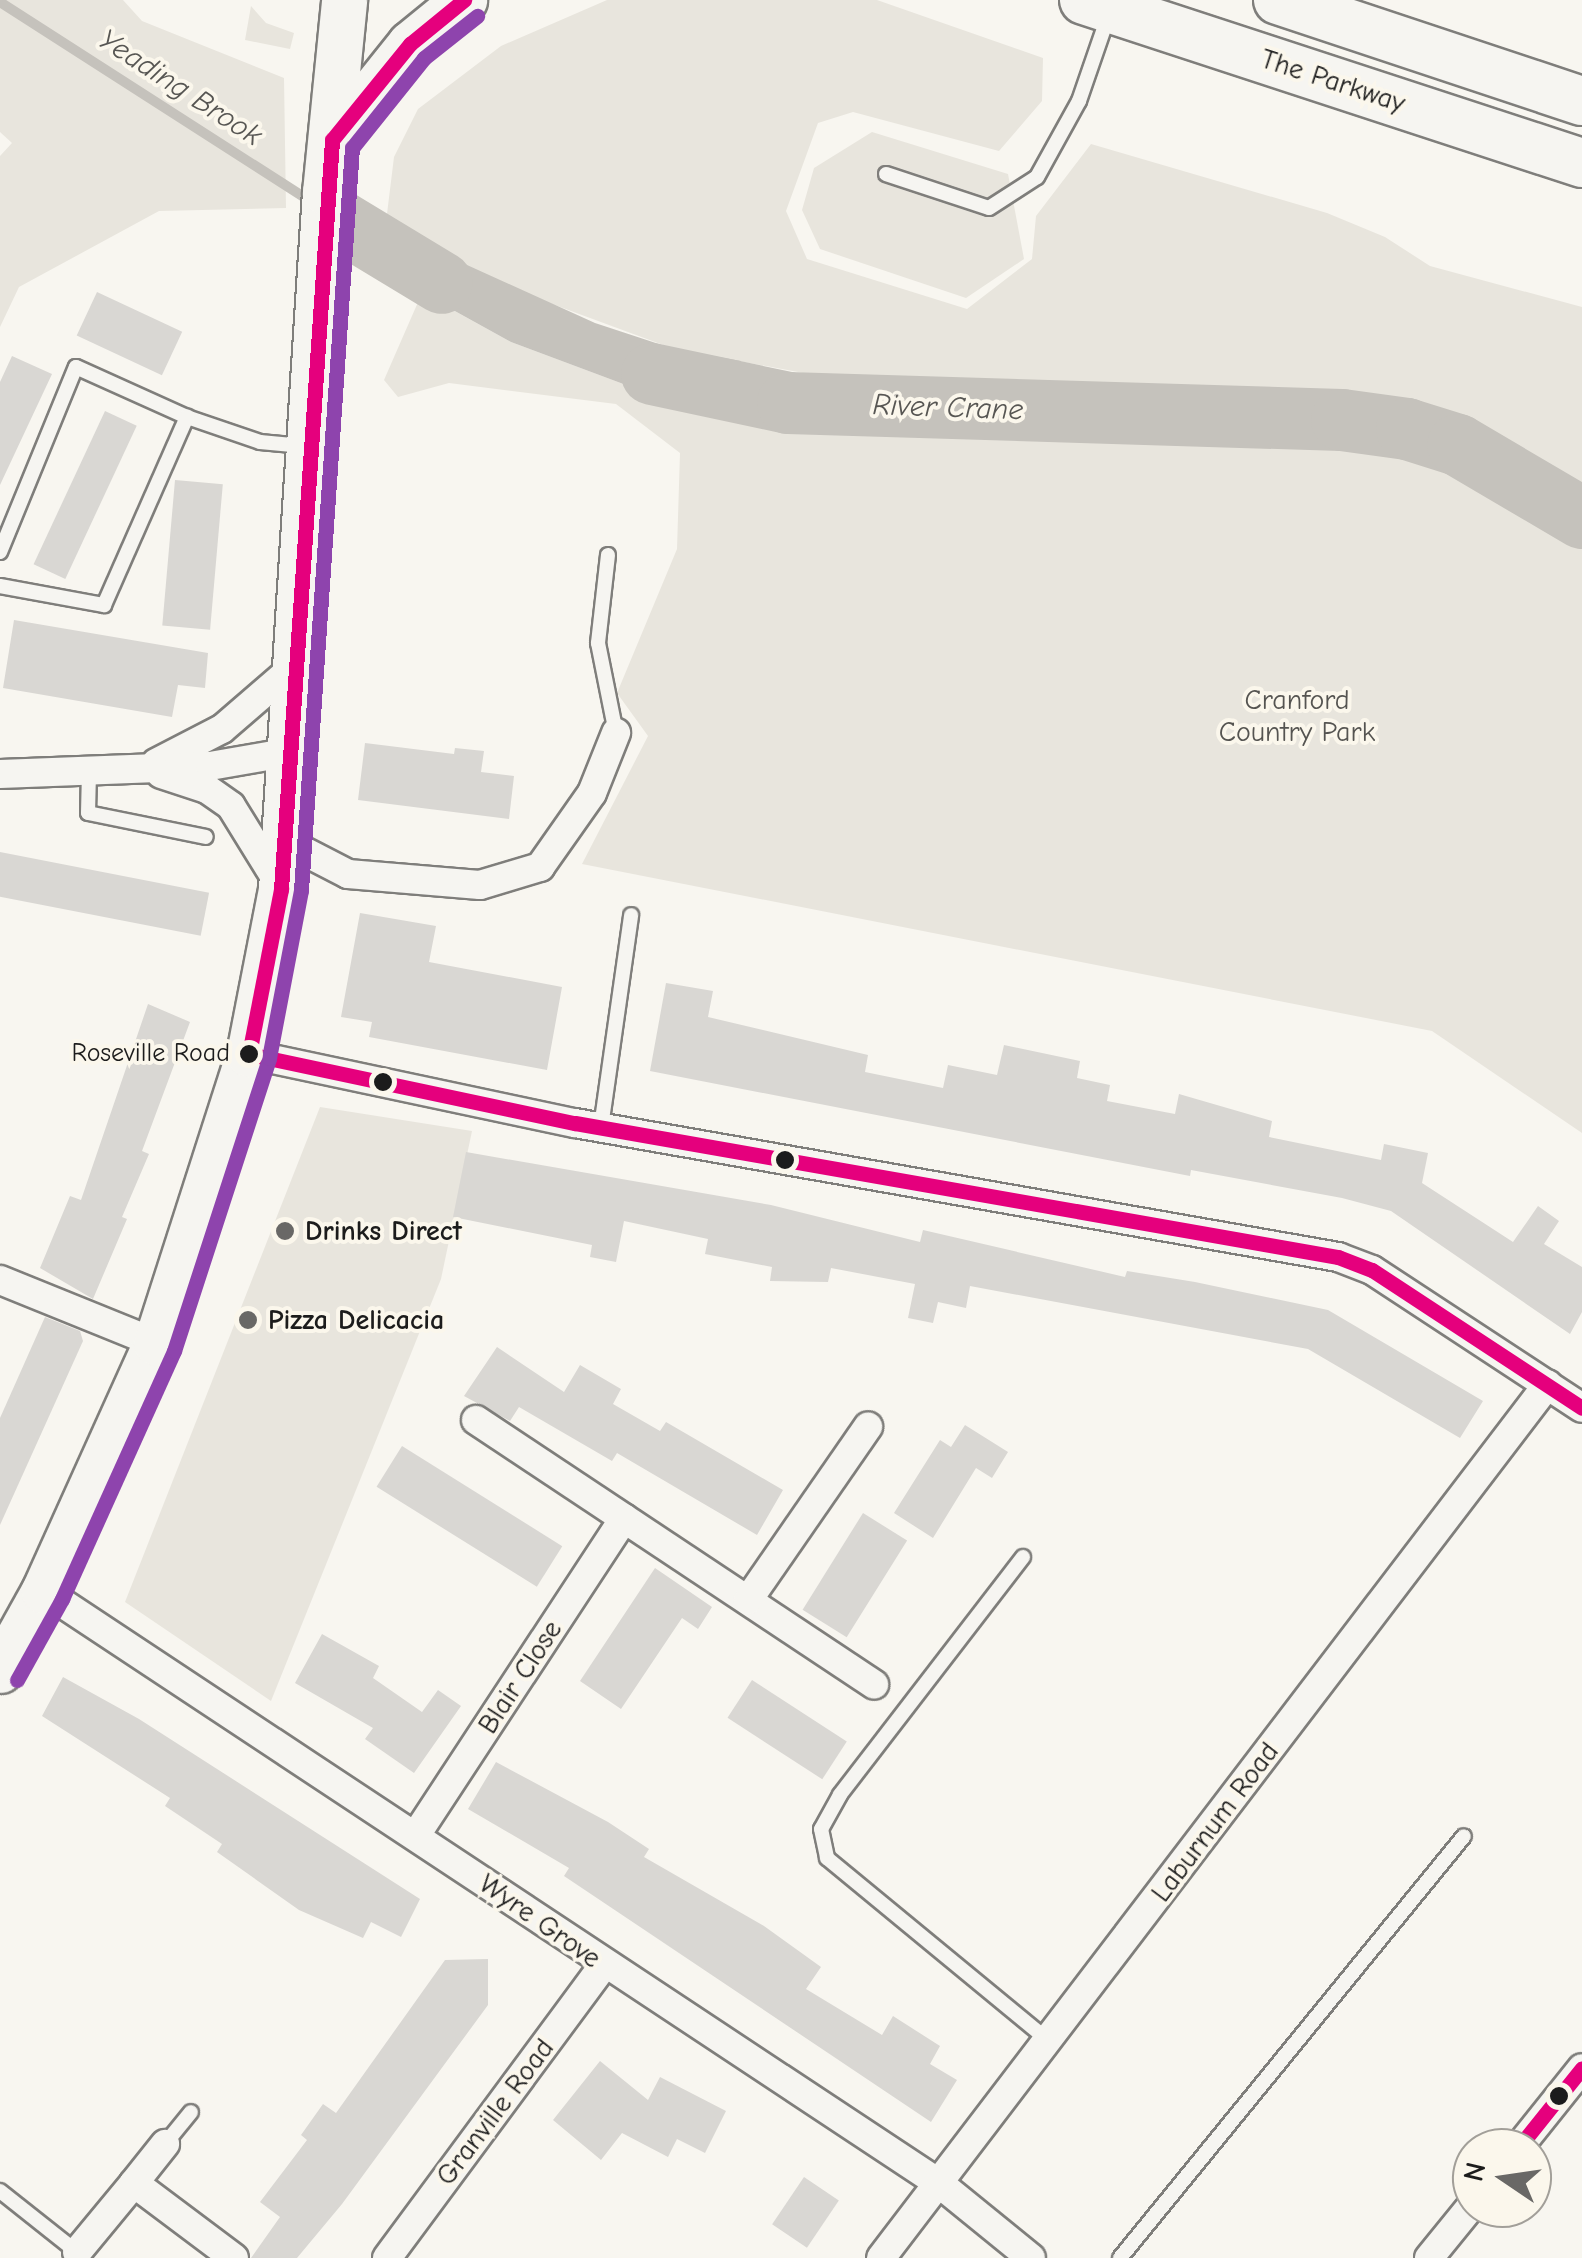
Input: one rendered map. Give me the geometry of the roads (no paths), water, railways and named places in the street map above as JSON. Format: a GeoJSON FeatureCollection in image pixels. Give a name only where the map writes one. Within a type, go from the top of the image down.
{"type":"FeatureCollection","features":[{"type":"Feature","properties":{"kind":"highway"},"geometry":{"type":"LineString","coordinates":[[1278,0],[1582,101]]}},
{"type":"Feature","properties":{"kind":"highway","name":"The Parkway"},"geometry":{"type":"LineString","coordinates":[[1097,4],[1582,163]]}},
{"type":"Feature","properties":{"kind":"main road"},"geometry":{"type":"LineString","coordinates":[[0,1670],[44,1591],[156,1343],[249,1054],[281,888],[324,212],[344,0]]}},
{"type":"Feature","properties":{"kind":"main road"},"geometry":{"type":"LineString","coordinates":[[332,140],[410,44],[464,0]]}},
{"type":"Feature","properties":{"kind":"street"},"geometry":{"type":"LineString","coordinates":[[146,769],[222,729],[295,666]]}},
{"type":"Feature","properties":{"kind":"street"},"geometry":{"type":"LineString","coordinates":[[284,841],[348,874],[480,886],[540,867],[592,792],[616,733]]}},
{"type":"Feature","properties":{"kind":"street"},"geometry":{"type":"LineString","coordinates":[[0,774],[146,769],[291,752]]}},
{"type":"Feature","properties":{"kind":"street"},"geometry":{"type":"LineString","coordinates":[[146,769],[207,788],[231,806],[281,888]]}},
{"type":"Feature","properties":{"kind":"street"},"geometry":{"type":"LineString","coordinates":[[249,1054],[602,1127],[1338,1257],[1372,1270],[1582,1408]]}},
{"type":"Feature","properties":{"kind":"street"},"geometry":{"type":"LineString","coordinates":[[0,1280],[156,1343]]}},
{"type":"Feature","properties":{"kind":"street","name":"Laburnum Road"},"geometry":{"type":"LineString","coordinates":[[882,2258],[1548,1384]]}},
{"type":"Feature","properties":{"kind":"street"},"geometry":{"type":"LineString","coordinates":[[476,1420],[874,1684]]}},
{"type":"Feature","properties":{"kind":"street"},"geometry":{"type":"LineString","coordinates":[[748,1600],[868,1427]]}},
{"type":"Feature","properties":{"kind":"street","name":"Blair Close"},"geometry":{"type":"LineString","coordinates":[[416,1835],[624,1518]]}},
{"type":"Feature","properties":{"kind":"street","name":"Wyre Grove"},"geometry":{"type":"LineString","coordinates":[[44,1591],[416,1835],[603,1966],[940,2184],[1031,2258]]}},
{"type":"Feature","properties":{"kind":"street","name":"Granville Road"},"geometry":{"type":"LineString","coordinates":[[387,2258],[603,1966]]}},
{"type":"Feature","properties":{"kind":"street"},"geometry":{"type":"LineString","coordinates":[[1534,2128],[1582,2068]]}},
{"type":"Feature","properties":{"kind":"street"},"geometry":{"type":"LineString","coordinates":[[77,2252],[165,2144]]}},
{"type":"Feature","properties":{"kind":"street"},"geometry":{"type":"LineString","coordinates":[[134,2183],[234,2258]]}},
{"type":"Feature","properties":{"kind":"street"},"geometry":{"type":"LineString","coordinates":[[1430,2258],[1454,2228]]}},
{"type":"Feature","properties":{"kind":"lane"},"geometry":{"type":"LineString","coordinates":[[886,174],[989,208],[1037,177],[1078,101],[1097,4]]}},
{"type":"Feature","properties":{"kind":"lane"},"geometry":{"type":"LineString","coordinates":[[0,552],[76,367],[188,417],[260,442],[309,446]]}},
{"type":"Feature","properties":{"kind":"lane"},"geometry":{"type":"LineString","coordinates":[[0,586],[104,606],[188,417]]}},
{"type":"Feature","properties":{"kind":"lane"},"geometry":{"type":"LineString","coordinates":[[608,554],[598,643],[616,733]]}},
{"type":"Feature","properties":{"kind":"lane"},"geometry":{"type":"LineString","coordinates":[[89,772],[88,814],[206,837]]}},
{"type":"Feature","properties":{"kind":"lane"},"geometry":{"type":"LineString","coordinates":[[602,1127],[631,914]]}},
{"type":"Feature","properties":{"kind":"lane"},"geometry":{"type":"LineString","coordinates":[[1023,1557],[840,1795],[821,1830],[826,1858],[1049,2041]]}},
{"type":"Feature","properties":{"kind":"lane"},"geometry":{"type":"LineString","coordinates":[[1120,2258],[1464,1836]]}},
{"type":"Feature","properties":{"kind":"lane"},"geometry":{"type":"LineString","coordinates":[[165,2144],[191,2112]]}},
{"type":"Feature","properties":{"kind":"lane"},"geometry":{"type":"LineString","coordinates":[[0,2190],[77,2252]]}},
{"type":"Feature","properties":{"kind":"waterway","name":"Yeading Brook"},"geometry":{"type":"LineString","coordinates":[[0,2],[310,201]]}},
{"type":"Feature","properties":{"kind":"waterway","name":"River Crane"},"geometry":{"type":"LineString","coordinates":[[333,217],[442,283]]}},
{"type":"Feature","properties":{"kind":"waterway","name":"River Crane"},"geometry":{"type":"LineString","coordinates":[[652,374],[788,403],[1342,420],[1407,429],[1458,445],[1582,518]]}},
{"type":"Feature","properties":{"kind":"place","name":"Roseville Road"},"geometry":{"type":"Point","coordinates":[249,1054]}},
{"type":"Feature","properties":{"kind":"place","name":"Drinks Direct"},"geometry":{"type":"Point","coordinates":[285,1231]}},
{"type":"Feature","properties":{"kind":"place","name":"Pizza Delicacia"},"geometry":{"type":"Point","coordinates":[248,1320]}},
{"type":"Feature","properties":{"kind":"park label","name":"Cranford Country Park"},"geometry":{"type":"Point","coordinates":[1297,716]}}]}
